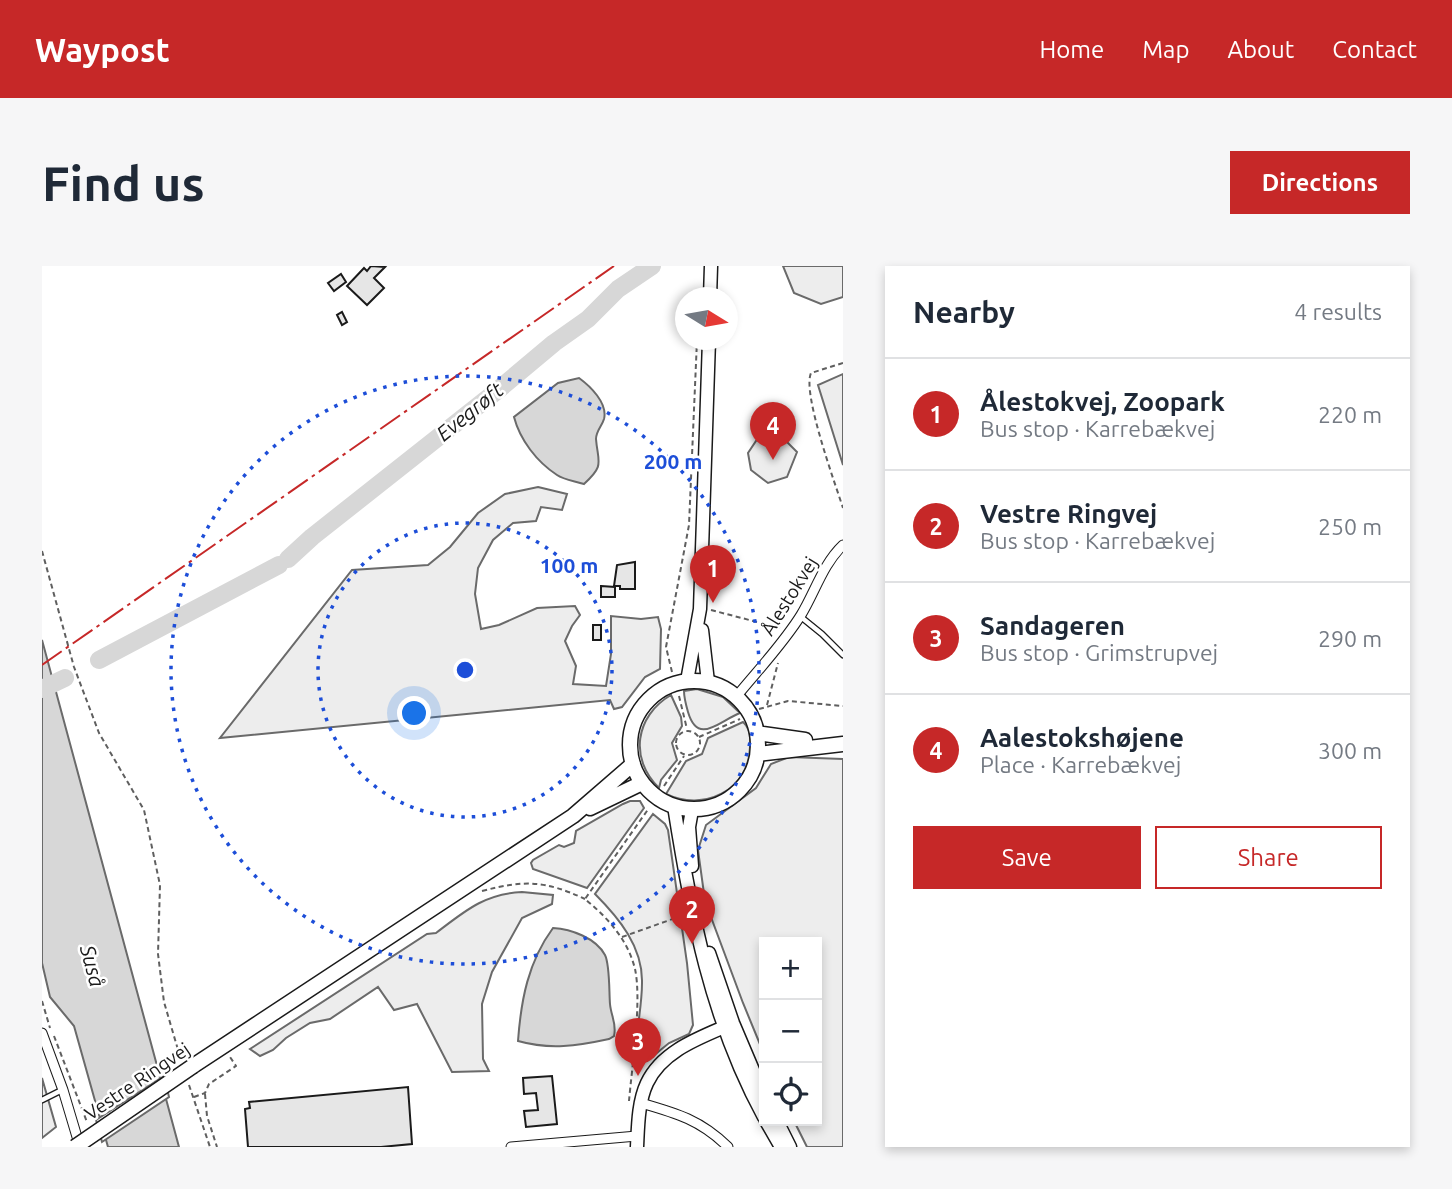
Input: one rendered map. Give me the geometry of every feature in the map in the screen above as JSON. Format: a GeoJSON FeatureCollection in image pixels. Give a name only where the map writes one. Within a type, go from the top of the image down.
{"type":"FeatureCollection","features":[{"type":"Feature","properties":{"kind":"main road"},"geometry":{"type":"LineString","coordinates":[[687,681],[708,682],[736,697],[750,713],[757,733],[758,754],[749,779],[730,799],[705,809],[692,810],[662,801],[642,783],[633,764],[631,736],[641,709],[661,690],[687,681]]}},
{"type":"Feature","properties":{"kind":"main road"},"geometry":{"type":"LineString","coordinates":[[757,733],[839,744]]}},
{"type":"Feature","properties":{"kind":"main road"},"geometry":{"type":"LineString","coordinates":[[758,754],[839,744]]}},
{"type":"Feature","properties":{"kind":"main road","name":"Vestre Ringvej"},"geometry":{"type":"LineString","coordinates":[[573,816],[633,764]]}},
{"type":"Feature","properties":{"kind":"main road","name":"Vestre Ringvej"},"geometry":{"type":"LineString","coordinates":[[75,1147],[187,1064],[573,816],[642,783]]}},
{"type":"Feature","properties":{"kind":"street"},"geometry":{"type":"LineString","coordinates":[[710,287],[711,266]]}},
{"type":"Feature","properties":{"kind":"street"},"geometry":{"type":"LineString","coordinates":[[708,682],[700,609],[709,350]]}},
{"type":"Feature","properties":{"kind":"street","name":"Ålestokvej"},"geometry":{"type":"LineString","coordinates":[[736,697],[778,648],[800,617],[822,574],[843,545]]}},
{"type":"Feature","properties":{"kind":"street"},"geometry":{"type":"LineString","coordinates":[[687,681],[700,609]]}},
{"type":"Feature","properties":{"kind":"street"},"geometry":{"type":"LineString","coordinates":[[674,806],[699,942],[751,1093],[759,1108]]}},
{"type":"Feature","properties":{"kind":"street"},"geometry":{"type":"LineString","coordinates":[[692,810],[690,851],[705,940],[728,1025],[759,1086]]}},
{"type":"Feature","properties":{"kind":"street"},"geometry":{"type":"LineString","coordinates":[[511,1147],[637,1142],[641,1103],[647,1083],[658,1067],[686,1044],[728,1025]]}},
{"type":"Feature","properties":{"kind":"street"},"geometry":{"type":"LineString","coordinates":[[42,1033],[80,1147]]}},
{"type":"Feature","properties":{"kind":"street"},"geometry":{"type":"LineString","coordinates":[[641,1103],[692,1119],[715,1134],[728,1147]]}},
{"type":"Feature","properties":{"kind":"street"},"geometry":{"type":"LineString","coordinates":[[769,1126],[781,1147]]}},
{"type":"Feature","properties":{"kind":"street"},"geometry":{"type":"LineString","coordinates":[[780,1126],[790,1147]]}},
{"type":"Feature","properties":{"kind":"lane"},"geometry":{"type":"LineString","coordinates":[[800,617],[843,655]]}},
{"type":"Feature","properties":{"kind":"lane"},"geometry":{"type":"LineString","coordinates":[[42,1100],[63,1090]]}},
{"type":"Feature","properties":{"kind":"path"},"geometry":{"type":"LineString","coordinates":[[672,671],[666,648],[690,508],[697,350]]}},
{"type":"Feature","properties":{"kind":"path"},"geometry":{"type":"LineString","coordinates":[[843,363],[811,373],[808,379],[811,402],[843,508]]}},
{"type":"Feature","properties":{"kind":"path"},"geometry":{"type":"LineString","coordinates":[[42,551],[74,667],[99,733],[144,810],[160,885],[158,954],[164,1002],[187,1064]]}},
{"type":"Feature","properties":{"kind":"path"},"geometry":{"type":"LineString","coordinates":[[700,609],[789,630]]}},
{"type":"Feature","properties":{"kind":"path"},"geometry":{"type":"LineString","coordinates":[[767,706],[771,682],[778,664],[778,648]]}},
{"type":"Feature","properties":{"kind":"path"},"geometry":{"type":"LineString","coordinates":[[679,696],[687,731]]}},
{"type":"Feature","properties":{"kind":"path"},"geometry":{"type":"LineString","coordinates":[[760,709],[788,701],[843,706]]}},
{"type":"Feature","properties":{"kind":"path"},"geometry":{"type":"LineString","coordinates":[[699,737],[740,719]]}},
{"type":"Feature","properties":{"kind":"path"},"geometry":{"type":"LineString","coordinates":[[694,732],[699,737],[699,749],[693,755],[684,755],[678,750],[676,741],[680,734],[694,732]]}},
{"type":"Feature","properties":{"kind":"path"},"geometry":{"type":"LineString","coordinates":[[664,786],[684,755]]}},
{"type":"Feature","properties":{"kind":"path"},"geometry":{"type":"LineString","coordinates":[[585,899],[649,808]]}},
{"type":"Feature","properties":{"kind":"path"},"geometry":{"type":"LineString","coordinates":[[479,892],[514,883],[545,884],[585,899],[607,918],[621,937],[635,969],[637,995],[628,1111]]}},
{"type":"Feature","properties":{"kind":"path"},"geometry":{"type":"LineString","coordinates":[[621,937],[681,916],[683,924]]}},
{"type":"Feature","properties":{"kind":"path"},"geometry":{"type":"LineString","coordinates":[[42,1001],[88,1129]]}},
{"type":"Feature","properties":{"kind":"path"},"geometry":{"type":"LineString","coordinates":[[217,1147],[207,1116],[205,1093],[209,1084],[236,1066],[229,1056]]}},
{"type":"Feature","properties":{"kind":"path"},"geometry":{"type":"LineString","coordinates":[[189,1086],[210,1147]]}},
{"type":"Feature","properties":{"kind":"path"},"geometry":{"type":"LineString","coordinates":[[192,1098],[205,1093]]}},
{"type":"Feature","properties":{"kind":"shaded area"},"geometry":{"type":"Polygon","coordinates":[[[783,266],[843,266],[843,297],[821,304],[794,293],[783,266]]]}},
{"type":"Feature","properties":{"kind":"shaded area"},"geometry":{"type":"Polygon","coordinates":[[[843,374],[843,465],[818,385],[843,374]]]}},
{"type":"Feature","properties":{"kind":"shaded area"},"geometry":{"type":"Polygon","coordinates":[[[778,433],[797,452],[787,477],[768,483],[751,470],[748,453],[760,435],[778,433]]]}},
{"type":"Feature","properties":{"kind":"shaded area"},"geometry":{"type":"Polygon","coordinates":[[[538,487],[567,494],[562,510],[541,507],[536,521],[513,523],[493,540],[478,568],[475,594],[481,629],[499,625],[537,608],[575,606],[580,615],[565,641],[576,666],[573,684],[606,686],[611,654],[611,616],[641,619],[658,617],[661,629],[660,669],[645,677],[622,707],[614,709],[610,700],[220,738],[352,570],[428,565],[450,547],[478,513],[505,494],[538,487]]]}},
{"type":"Feature","properties":{"kind":"shaded area"},"geometry":{"type":"Polygon","coordinates":[[[697,689],[723,697],[740,713],[710,728],[697,728],[688,712],[684,691],[697,689]]]}},
{"type":"Feature","properties":{"kind":"shaded area"},"geometry":{"type":"Polygon","coordinates":[[[671,695],[682,726],[672,743],[677,760],[661,780],[659,788],[649,777],[643,764],[640,738],[650,714],[671,695]]]}},
{"type":"Feature","properties":{"kind":"shaded area"},"geometry":{"type":"Polygon","coordinates":[[[743,722],[750,737],[748,762],[733,786],[709,799],[680,799],[666,794],[686,761],[702,754],[708,738],[743,722]]]}},
{"type":"Feature","properties":{"kind":"shaded area"},"geometry":{"type":"Polygon","coordinates":[[[789,757],[843,759],[843,1147],[807,1147],[796,1126],[822,1126],[822,937],[759,937],[759,1042],[705,901],[698,850],[706,825],[756,788],[771,764],[789,757]]]}},
{"type":"Feature","properties":{"kind":"shaded area"},"geometry":{"type":"Polygon","coordinates":[[[630,801],[640,801],[644,808],[587,888],[533,869],[533,860],[559,845],[564,847],[574,843],[576,831],[630,801]]]}},
{"type":"Feature","properties":{"kind":"shaded area"},"geometry":{"type":"Polygon","coordinates":[[[653,814],[668,830],[693,1025],[689,1034],[669,1043],[647,1061],[636,1060],[642,983],[638,957],[621,923],[595,894],[653,814]]]}},
{"type":"Feature","properties":{"kind":"shaded area"},"geometry":{"type":"Polygon","coordinates":[[[522,892],[553,895],[552,904],[522,918],[492,972],[482,1004],[483,1059],[489,1071],[452,1072],[417,1004],[394,1010],[378,987],[330,1019],[310,1023],[273,1050],[260,1056],[250,1049],[427,934],[436,933],[476,905],[497,896],[522,892]]]}},
{"type":"Feature","properties":{"kind":"shaded area"},"geometry":{"type":"Polygon","coordinates":[[[42,1078],[56,1127],[42,1138],[42,1078]]]}},
{"type":"Feature","properties":{"kind":"water"},"geometry":{"type":"Polygon","coordinates":[[[579,378],[597,396],[605,413],[596,436],[598,468],[584,484],[560,477],[543,464],[525,442],[514,417],[558,383],[579,378]]]}},
{"type":"Feature","properties":{"kind":"water","name":"Suså"},"geometry":{"type":"Polygon","coordinates":[[[42,640],[179,1147],[108,1147],[74,1026],[50,997],[42,963],[42,640]]]}},
{"type":"Feature","properties":{"kind":"water"},"geometry":{"type":"Polygon","coordinates":[[[553,928],[582,936],[596,944],[605,955],[615,1028],[614,1036],[609,1039],[564,1046],[518,1041],[527,982],[537,954],[553,928]]]}},
{"type":"Feature","properties":{"kind":"pier"},"geometry":{"type":"Polygon","coordinates":[[[164,1076],[169,1097],[102,1142],[96,1120],[164,1076]]]}},
{"type":"Feature","properties":{"kind":"building"},"geometry":{"type":"Polygon","coordinates":[[[371,266],[385,267],[374,278],[384,288],[367,305],[347,286],[364,268],[367,271],[371,266]]]}},
{"type":"Feature","properties":{"kind":"building"},"geometry":{"type":"Polygon","coordinates":[[[341,274],[346,282],[334,291],[328,283],[341,274]]]}},
{"type":"Feature","properties":{"kind":"building"},"geometry":{"type":"Polygon","coordinates":[[[342,312],[347,322],[342,325],[337,315],[342,312]]]}},
{"type":"Feature","properties":{"kind":"building"},"geometry":{"type":"Polygon","coordinates":[[[635,562],[635,589],[620,589],[620,586],[614,586],[617,565],[635,562]]]}},
{"type":"Feature","properties":{"kind":"building"},"geometry":{"type":"Polygon","coordinates":[[[601,586],[615,587],[615,597],[601,597],[601,586]]]}},
{"type":"Feature","properties":{"kind":"building"},"geometry":{"type":"Polygon","coordinates":[[[593,625],[601,625],[601,640],[593,640],[593,625]]]}},
{"type":"Feature","properties":{"kind":"building"},"geometry":{"type":"Polygon","coordinates":[[[552,1076],[557,1124],[526,1127],[524,1111],[538,1110],[536,1093],[524,1094],[523,1078],[552,1076]]]}},
{"type":"Feature","properties":{"kind":"building"},"geometry":{"type":"Polygon","coordinates":[[[408,1087],[412,1144],[381,1147],[248,1147],[245,1109],[250,1108],[249,1102],[408,1087]]]}},
{"type":"Feature","properties":{"kind":"waterway","name":"Evegrøft"},"geometry":{"type":"LineString","coordinates":[[288,559],[554,343],[588,319],[618,289],[652,266]]}},
{"type":"Feature","properties":{"kind":"waterway","name":"Evegrøft"},"geometry":{"type":"LineString","coordinates":[[99,660],[279,565]]}},
{"type":"Feature","properties":{"kind":"waterway","name":"Evegrøft"},"geometry":{"type":"LineString","coordinates":[[42,689],[65,678]]}},
{"type":"Feature","properties":{"kind":"power"},"geometry":{"type":"LineString","coordinates":[[42,665],[614,266]]}},
{"type":"Feature","properties":{"kind":"place","name":"Aalestokshøjene"},"geometry":{"type":"Point","coordinates":[773,460]}},
{"type":"Feature","properties":{"kind":"place","name":"Ålestokvej, Zoopark"},"geometry":{"type":"Point","coordinates":[713,603]}},
{"type":"Feature","properties":{"kind":"place","name":"Vestre Ringvej"},"geometry":{"type":"Point","coordinates":[692,944]}},
{"type":"Feature","properties":{"kind":"place","name":"Sandageren"},"geometry":{"type":"Point","coordinates":[638,1076]}}]}
